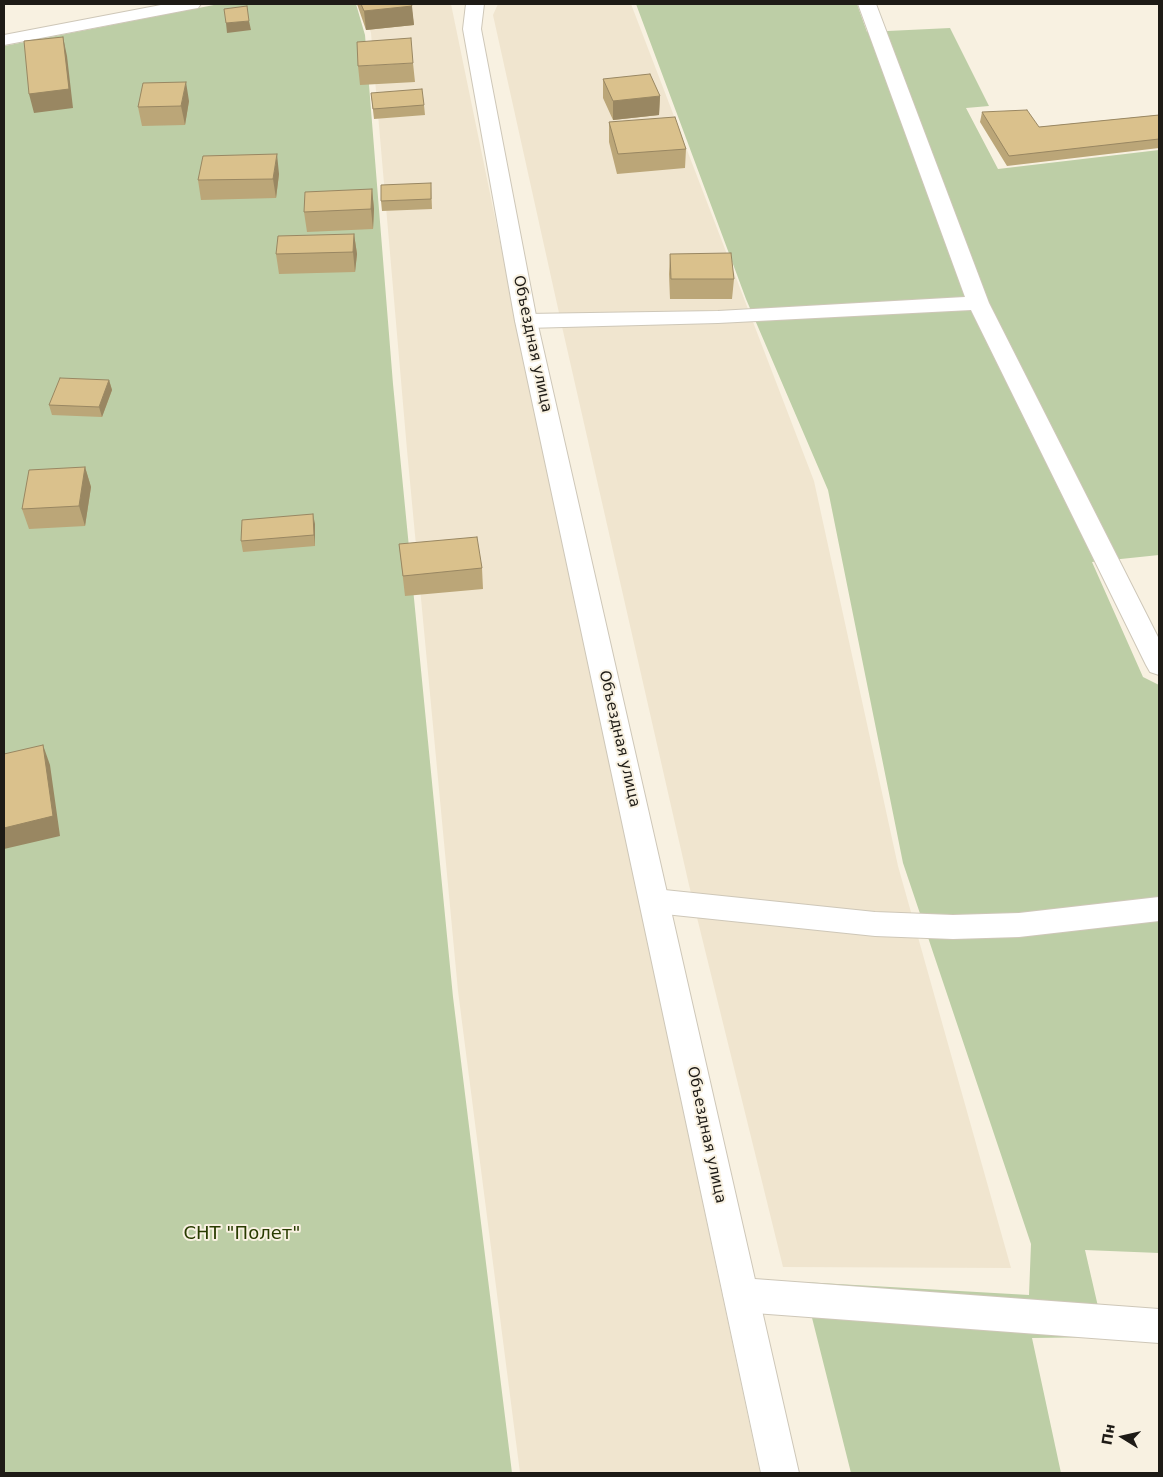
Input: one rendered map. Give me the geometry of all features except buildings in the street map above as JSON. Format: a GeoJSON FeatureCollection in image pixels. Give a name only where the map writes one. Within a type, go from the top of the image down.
{"type":"FeatureCollection","features":[{"type":"Feature","properties":{"kind":"main road"},"geometry":{"type":"LineString","coordinates":[[4,40],[192,4]]}},
{"type":"Feature","properties":{"kind":"main road","name":"Объездная улица"},"geometry":{"type":"LineString","coordinates":[[475,4],[472,29],[526,321],[780,1473]]}},
{"type":"Feature","properties":{"kind":"main road"},"geometry":{"type":"LineString","coordinates":[[868,4],[978,303],[1159,665]]}},
{"type":"Feature","properties":{"kind":"main road"},"geometry":{"type":"LineString","coordinates":[[526,321],[718,317],[978,303]]}},
{"type":"Feature","properties":{"kind":"main road"},"geometry":{"type":"LineString","coordinates":[[655,901],[875,924],[953,927],[1018,925],[1159,909]]}},
{"type":"Feature","properties":{"kind":"main road"},"geometry":{"type":"LineString","coordinates":[[741,1295],[1159,1326]]}},
{"type":"Feature","properties":{"kind":"shaded area"},"geometry":{"type":"Polygon","coordinates":[[[362,4],[451,4],[540,436],[760,1473],[520,1473],[458,991],[407,450],[371,33],[362,4]]]}},
{"type":"Feature","properties":{"kind":"shaded area"},"geometry":{"type":"Polygon","coordinates":[[[498,4],[631,4],[814,481],[898,866],[1011,1268],[783,1267],[689,885],[563,331],[493,15],[498,4]]]}},
{"type":"Feature","properties":{"kind":"green space","name":"СНТ \"Полет\""},"geometry":{"type":"Polygon","coordinates":[[[219,4],[356,4],[365,35],[393,384],[453,997],[512,1473],[4,1473],[4,46],[219,4]]]}},
{"type":"Feature","properties":{"kind":"green space"},"geometry":{"type":"Polygon","coordinates":[[[636,4],[857,4],[867,32],[950,28],[989,106],[966,108],[998,169],[1159,150],[1159,555],[1092,562],[1143,677],[1159,685],[1159,1253],[1085,1250],[1105,1337],[1032,1338],[1061,1473],[851,1473],[803,1282],[1029,1295],[1031,1244],[903,863],[828,490],[746,299],[636,4]]]}}]}
